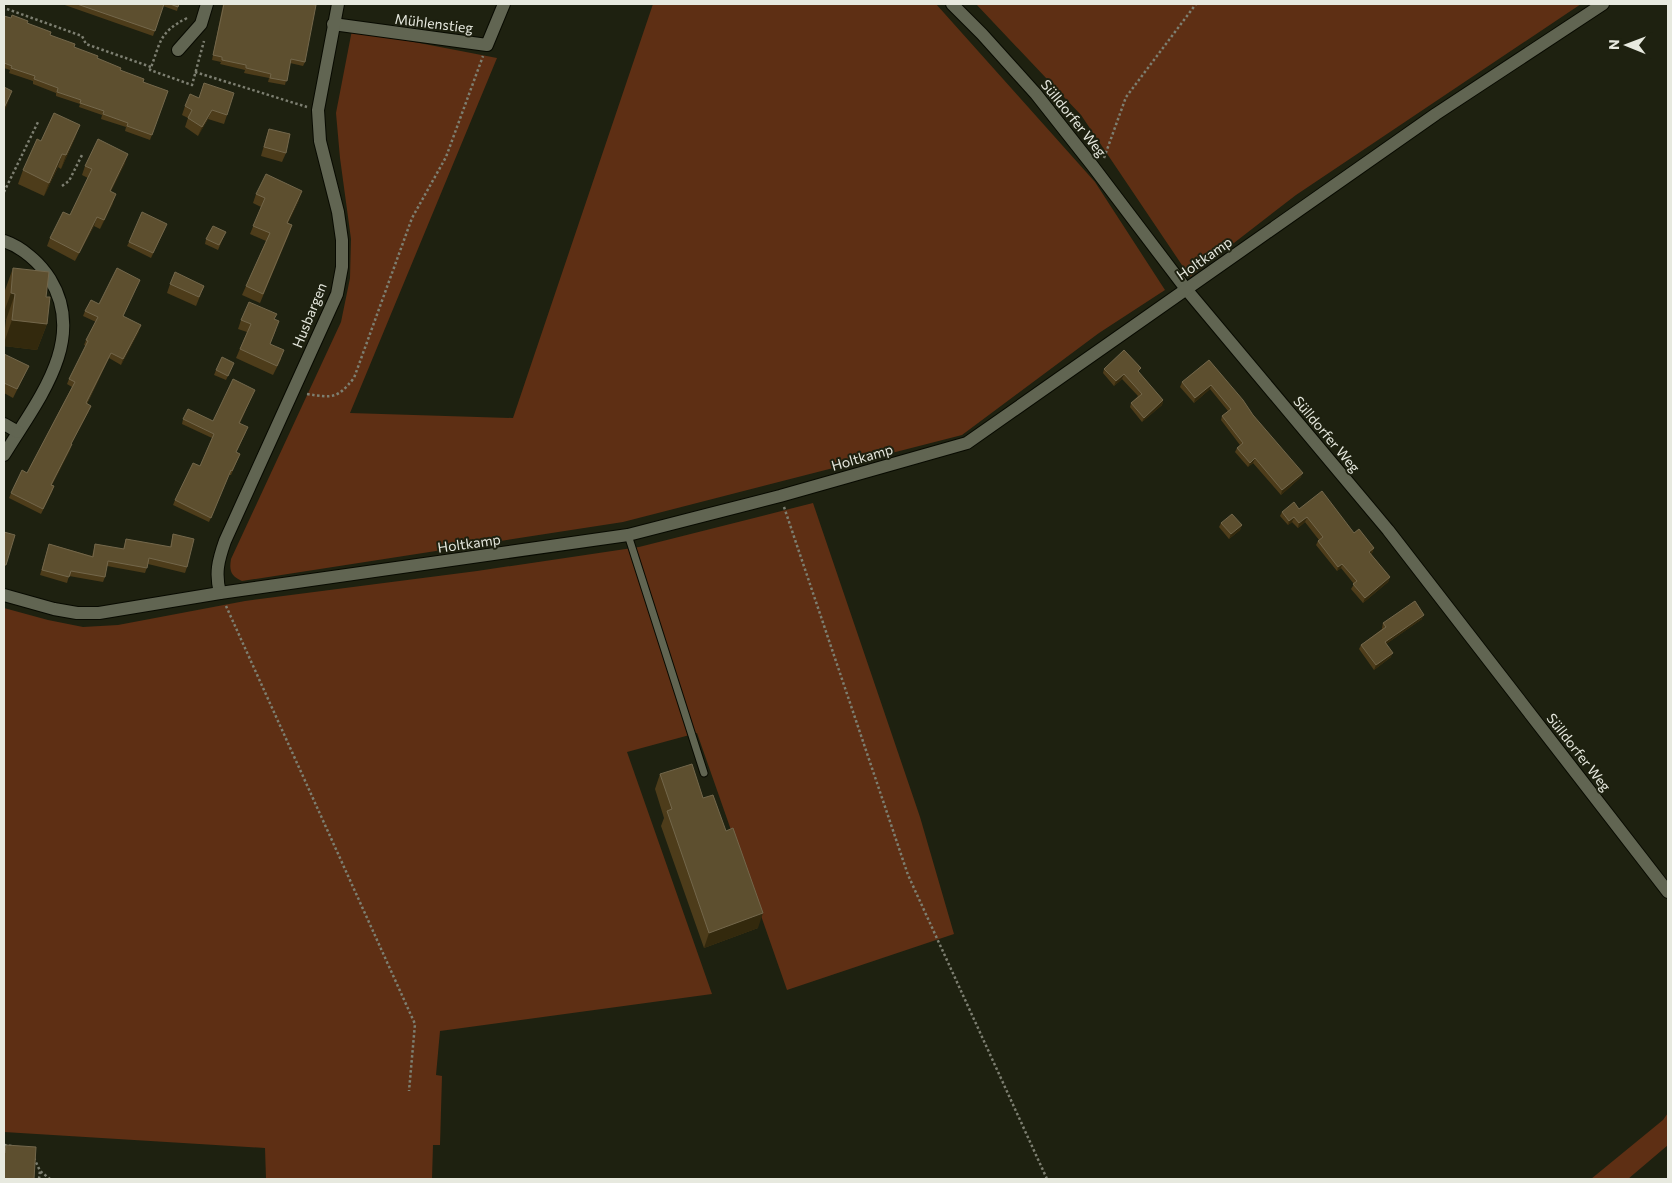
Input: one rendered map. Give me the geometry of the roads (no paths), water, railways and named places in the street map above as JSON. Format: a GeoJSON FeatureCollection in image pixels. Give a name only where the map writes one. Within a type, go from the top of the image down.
{"type":"FeatureCollection","features":[{"type":"Feature","properties":{"kind":"street"},"geometry":{"type":"LineString","coordinates":[[178,50],[201,24],[208,4]]}},
{"type":"Feature","properties":{"kind":"street","name":"Husbargen"},"geometry":{"type":"LineString","coordinates":[[220,593],[217,578],[219,559],[225,541],[337,294],[342,267],[342,240],[338,212],[320,140],[318,110],[338,4]]}},
{"type":"Feature","properties":{"kind":"street","name":"Mühlenstieg"},"geometry":{"type":"LineString","coordinates":[[334,24],[487,45],[504,4]]}},
{"type":"Feature","properties":{"kind":"street","name":"Sülldorfer Weg"},"geometry":{"type":"LineString","coordinates":[[952,4],[1036,94],[1186,289],[1388,530],[1668,892]]}},
{"type":"Feature","properties":{"kind":"street","name":"Holtkamp"},"geometry":{"type":"LineString","coordinates":[[4,595],[54,609],[77,613],[99,613],[220,593],[628,535],[780,496],[967,443],[1436,114],[1603,4]]}},
{"type":"Feature","properties":{"kind":"street"},"geometry":{"type":"LineString","coordinates":[[4,241],[28,254],[45,271],[58,292],[64,312],[61,350],[49,380],[4,455]]}},
{"type":"Feature","properties":{"kind":"street"},"geometry":{"type":"LineString","coordinates":[[4,424],[18,432]]}},
{"type":"Feature","properties":{"kind":"lane"},"geometry":{"type":"LineString","coordinates":[[628,535],[704,773]]}}]}
